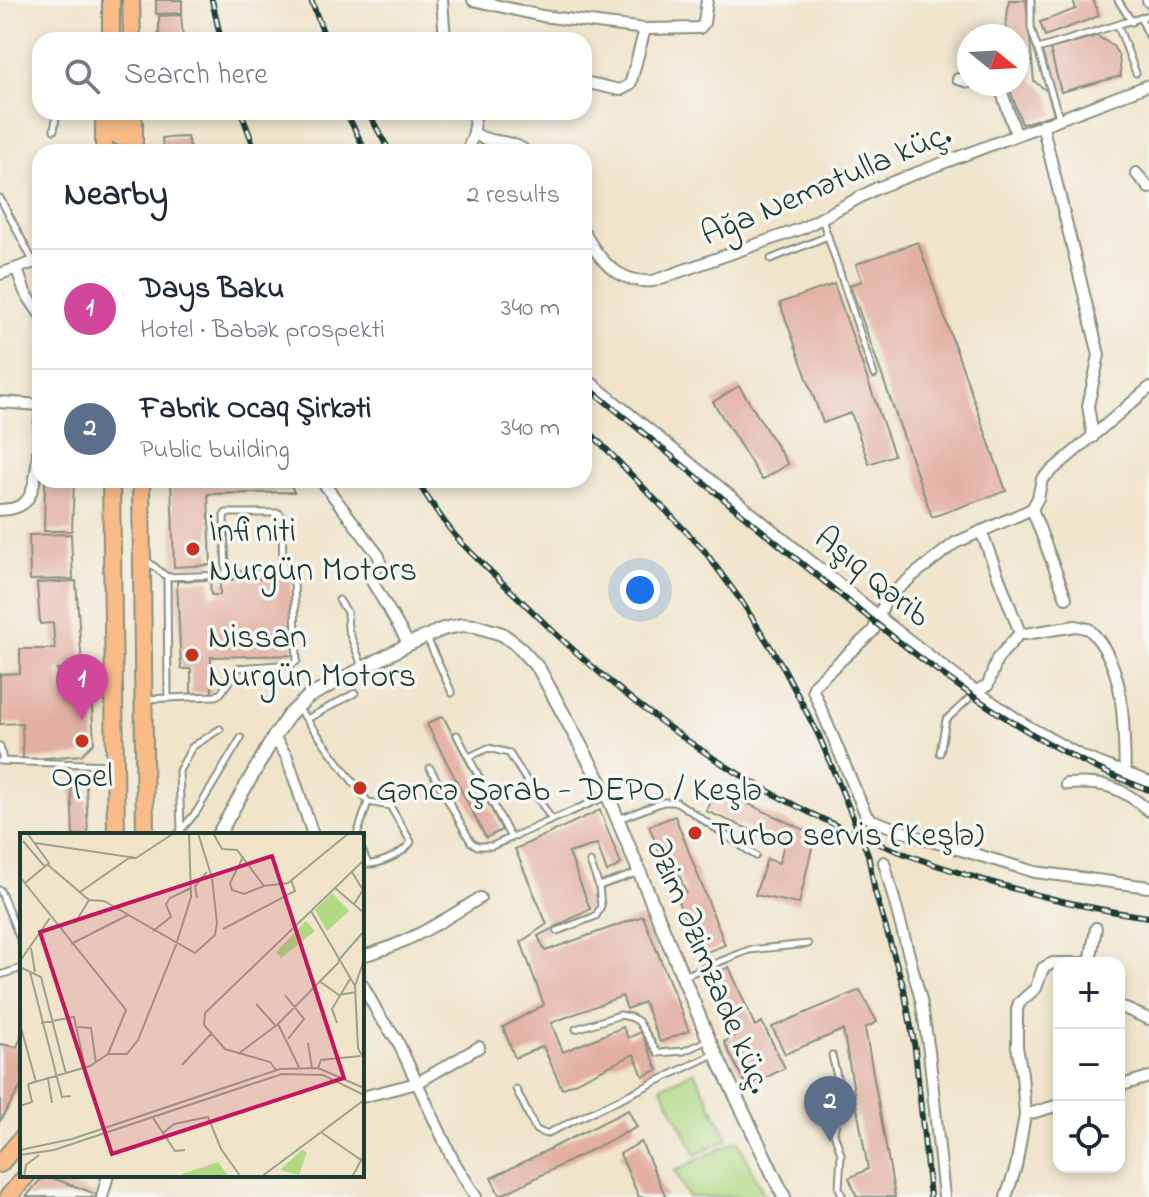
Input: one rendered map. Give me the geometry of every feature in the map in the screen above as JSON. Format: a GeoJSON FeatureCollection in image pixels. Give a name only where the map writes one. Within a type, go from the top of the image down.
{"type":"FeatureCollection","features":[{"type":"Feature","properties":{"kind":"main road"},"geometry":{"type":"LineString","coordinates":[[103,0],[103,32]]}},
{"type":"Feature","properties":{"kind":"main road"},"geometry":{"type":"LineString","coordinates":[[111,0],[111,32]]}},
{"type":"Feature","properties":{"kind":"main road"},"geometry":{"type":"LineString","coordinates":[[130,32],[131,1]]}},
{"type":"Feature","properties":{"kind":"main road"},"geometry":{"type":"LineString","coordinates":[[104,120],[104,144]]}},
{"type":"Feature","properties":{"kind":"main road"},"geometry":{"type":"LineString","coordinates":[[112,120],[113,133],[121,137],[128,129],[130,120]]}},
{"type":"Feature","properties":{"kind":"main road"},"geometry":{"type":"LineString","coordinates":[[132,120],[133,144]]}},
{"type":"Feature","properties":{"kind":"main road"},"geometry":{"type":"LineString","coordinates":[[111,488],[116,833]]}},
{"type":"Feature","properties":{"kind":"main road"},"geometry":{"type":"LineString","coordinates":[[141,488],[145,833]]}},
{"type":"Feature","properties":{"kind":"main road"},"geometry":{"type":"LineString","coordinates":[[0,1164],[20,1140]]}},
{"type":"Feature","properties":{"kind":"main road"},"geometry":{"type":"LineString","coordinates":[[8,1197],[25,1177]]}},
{"type":"Feature","properties":{"kind":"street"},"geometry":{"type":"LineString","coordinates":[[442,0],[444,32]]}},
{"type":"Feature","properties":{"kind":"street"},"geometry":{"type":"LineString","coordinates":[[473,0],[542,16],[645,29],[700,28],[704,23],[707,0]]}},
{"type":"Feature","properties":{"kind":"street"},"geometry":{"type":"LineString","coordinates":[[592,84],[620,90],[630,85],[645,29]]}},
{"type":"Feature","properties":{"kind":"street","name":"Ağa Nemətulla küç."},"geometry":{"type":"LineString","coordinates":[[592,242],[613,269],[631,281],[668,276],[803,228],[868,191],[1149,85]]}},
{"type":"Feature","properties":{"kind":"street"},"geometry":{"type":"LineString","coordinates":[[1003,96],[1016,134]]}},
{"type":"Feature","properties":{"kind":"street"},"geometry":{"type":"LineString","coordinates":[[470,144],[475,120]]}},
{"type":"Feature","properties":{"kind":"street"},"geometry":{"type":"LineString","coordinates":[[1042,124],[1099,355],[1088,406],[1093,437]]}},
{"type":"Feature","properties":{"kind":"street"},"geometry":{"type":"LineString","coordinates":[[474,133],[482,139],[516,144]]}},
{"type":"Feature","properties":{"kind":"street"},"geometry":{"type":"LineString","coordinates":[[1136,173],[1149,188]]}},
{"type":"Feature","properties":{"kind":"street"},"geometry":{"type":"LineString","coordinates":[[0,274],[32,263]]}},
{"type":"Feature","properties":{"kind":"street"},"geometry":{"type":"LineString","coordinates":[[17,269],[32,302]]}},
{"type":"Feature","properties":{"kind":"street","name":"Aşıq Qərib"},"geometry":{"type":"LineString","coordinates":[[592,384],[878,616],[976,691],[1024,724],[1083,757],[1149,782]]}},
{"type":"Feature","properties":{"kind":"street"},"geometry":{"type":"LineString","coordinates":[[1149,388],[1042,479],[1032,509],[955,543],[886,599],[873,631],[815,684],[813,690],[866,815],[872,820],[1035,872],[1149,887]]}},
{"type":"Feature","properties":{"kind":"street"},"geometry":{"type":"LineString","coordinates":[[0,402],[32,404]]}},
{"type":"Feature","properties":{"kind":"street"},"geometry":{"type":"LineString","coordinates":[[0,510],[15,509],[26,502],[33,488]]}},
{"type":"Feature","properties":{"kind":"street"},"geometry":{"type":"LineString","coordinates":[[327,488],[379,556],[380,563],[370,578],[409,644]]}},
{"type":"Feature","properties":{"kind":"street"},"geometry":{"type":"LineString","coordinates":[[1032,509],[1066,598]]}},
{"type":"Feature","properties":{"kind":"street"},"geometry":{"type":"LineString","coordinates":[[981,531],[1020,633]]}},
{"type":"Feature","properties":{"kind":"street","name":"Əzim Əzimzade küç."},"geometry":{"type":"LineString","coordinates":[[219,833],[274,737],[297,707],[320,689],[409,644],[462,625],[489,628],[517,645],[539,669],[608,796],[709,1040],[784,1197]]}},
{"type":"Feature","properties":{"kind":"street"},"geometry":{"type":"LineString","coordinates":[[1020,633],[1076,626],[1089,629],[1096,636],[1119,680],[1125,773]]}},
{"type":"Feature","properties":{"kind":"street"},"geometry":{"type":"LineString","coordinates":[[976,691],[988,685],[997,659],[1020,633]]}},
{"type":"Feature","properties":{"kind":"street"},"geometry":{"type":"LineString","coordinates":[[274,737],[287,757],[312,833]]}},
{"type":"Feature","properties":{"kind":"street"},"geometry":{"type":"LineString","coordinates":[[1066,784],[1088,781],[1127,793],[1149,811]]}},
{"type":"Feature","properties":{"kind":"street"},"geometry":{"type":"LineString","coordinates":[[884,862],[921,1000],[944,1197]]}},
{"type":"Feature","properties":{"kind":"street"},"geometry":{"type":"LineString","coordinates":[[364,956],[383,951],[424,932],[480,898]]}},
{"type":"Feature","properties":{"kind":"street"},"geometry":{"type":"LineString","coordinates":[[1091,957],[1096,928]]}},
{"type":"Feature","properties":{"kind":"street"},"geometry":{"type":"LineString","coordinates":[[1006,1197],[1016,1167],[1025,1115],[1017,1047],[1017,1010],[1019,1003],[1034,991],[1043,968],[1053,963]]}},
{"type":"Feature","properties":{"kind":"street"},"geometry":{"type":"LineString","coordinates":[[364,988],[397,1040],[459,1173],[476,1197]]}},
{"type":"Feature","properties":{"kind":"street"},"geometry":{"type":"LineString","coordinates":[[1125,1009],[1149,1019]]}},
{"type":"Feature","properties":{"kind":"street"},"geometry":{"type":"LineString","coordinates":[[364,1096],[417,1083],[479,1047]]}},
{"type":"Feature","properties":{"kind":"street"},"geometry":{"type":"LineString","coordinates":[[1125,1084],[1149,1077]]}},
{"type":"Feature","properties":{"kind":"street"},"geometry":{"type":"LineString","coordinates":[[1025,1115],[1053,1107]]}},
{"type":"Feature","properties":{"kind":"street"},"geometry":{"type":"LineString","coordinates":[[102,1197],[107,1177]]}},
{"type":"Feature","properties":{"kind":"lane"},"geometry":{"type":"LineString","coordinates":[[1031,0],[1031,28],[1059,118]]}},
{"type":"Feature","properties":{"kind":"lane"},"geometry":{"type":"LineString","coordinates":[[1118,0],[1132,22]]}},
{"type":"Feature","properties":{"kind":"lane"},"geometry":{"type":"LineString","coordinates":[[1038,49],[1149,15]]}},
{"type":"Feature","properties":{"kind":"lane"},"geometry":{"type":"LineString","coordinates":[[1141,19],[1149,36]]}},
{"type":"Feature","properties":{"kind":"lane"},"geometry":{"type":"LineString","coordinates":[[1118,26],[1136,73]]}},
{"type":"Feature","properties":{"kind":"lane"},"geometry":{"type":"LineString","coordinates":[[54,130],[56,120]]}},
{"type":"Feature","properties":{"kind":"lane"},"geometry":{"type":"LineString","coordinates":[[0,198],[32,254]]}},
{"type":"Feature","properties":{"kind":"lane"},"geometry":{"type":"LineString","coordinates":[[822,218],[874,375]]}},
{"type":"Feature","properties":{"kind":"lane"},"geometry":{"type":"LineString","coordinates":[[771,259],[828,236]]}},
{"type":"Feature","properties":{"kind":"lane"},"geometry":{"type":"LineString","coordinates":[[226,575],[224,516],[230,512],[279,513],[282,516],[283,572]]}},
{"type":"Feature","properties":{"kind":"lane"},"geometry":{"type":"LineString","coordinates":[[142,557],[167,577],[283,572],[293,578],[297,661],[293,664],[238,668],[216,696],[145,699]]}},
{"type":"Feature","properties":{"kind":"lane"},"geometry":{"type":"LineString","coordinates":[[167,577],[168,698]]}},
{"type":"Feature","properties":{"kind":"lane"},"geometry":{"type":"LineString","coordinates":[[339,600],[347,612],[348,629],[363,668]]}},
{"type":"Feature","properties":{"kind":"lane"},"geometry":{"type":"LineString","coordinates":[[427,637],[452,693]]}},
{"type":"Feature","properties":{"kind":"lane"},"geometry":{"type":"LineString","coordinates":[[940,753],[946,720],[976,691]]}},
{"type":"Feature","properties":{"kind":"lane"},"geometry":{"type":"LineString","coordinates":[[307,719],[355,693]]}},
{"type":"Feature","properties":{"kind":"lane"},"geometry":{"type":"LineString","coordinates":[[297,707],[368,802],[390,806],[411,842],[408,847],[378,864],[368,864],[364,855]]}},
{"type":"Feature","properties":{"kind":"lane"},"geometry":{"type":"LineString","coordinates":[[179,833],[179,771],[192,747],[220,729]]}},
{"type":"Feature","properties":{"kind":"lane"},"geometry":{"type":"LineString","coordinates":[[457,735],[511,838]]}},
{"type":"Feature","properties":{"kind":"lane"},"geometry":{"type":"LineString","coordinates":[[179,833],[203,803],[241,738]]}},
{"type":"Feature","properties":{"kind":"lane"},"geometry":{"type":"LineString","coordinates":[[0,746],[2,761],[116,765]]}},
{"type":"Feature","properties":{"kind":"lane"},"geometry":{"type":"LineString","coordinates":[[469,757],[488,748],[509,753],[552,820]]}},
{"type":"Feature","properties":{"kind":"lane"},"geometry":{"type":"LineString","coordinates":[[430,768],[471,842],[477,846],[488,847],[608,796]]}},
{"type":"Feature","properties":{"kind":"lane"},"geometry":{"type":"LineString","coordinates":[[358,833],[368,802]]}},
{"type":"Feature","properties":{"kind":"lane"},"geometry":{"type":"LineString","coordinates":[[618,819],[663,802],[677,802],[756,856]]}},
{"type":"Feature","properties":{"kind":"lane"},"geometry":{"type":"LineString","coordinates":[[557,931],[596,916],[601,906],[599,886],[590,862]]}},
{"type":"Feature","properties":{"kind":"lane"},"geometry":{"type":"LineString","coordinates":[[599,886],[638,872]]}},
{"type":"Feature","properties":{"kind":"lane"},"geometry":{"type":"LineString","coordinates":[[0,890],[20,939]]}},
{"type":"Feature","properties":{"kind":"lane"},"geometry":{"type":"LineString","coordinates":[[683,977],[749,950],[808,944]]}},
{"type":"Feature","properties":{"kind":"lane"},"geometry":{"type":"LineString","coordinates":[[0,975],[20,969]]}},
{"type":"Feature","properties":{"kind":"lane"},"geometry":{"type":"LineString","coordinates":[[576,1029],[620,1015],[630,1017],[638,1021],[652,1047],[658,1053],[665,1054],[684,1051],[709,1040]]}},
{"type":"Feature","properties":{"kind":"lane"},"geometry":{"type":"LineString","coordinates":[[516,1089],[536,1130],[546,1134],[715,1053]]}},
{"type":"Feature","properties":{"kind":"lane"},"geometry":{"type":"LineString","coordinates":[[832,1055],[841,1094],[834,1133],[843,1164],[839,1188],[843,1197]]}},
{"type":"Feature","properties":{"kind":"green space"},"geometry":{"type":"Polygon","coordinates":[[[694,1071],[728,1139],[696,1155],[661,1087],[694,1071]]]}},
{"type":"Feature","properties":{"kind":"green space"},"geometry":{"type":"Polygon","coordinates":[[[738,1140],[765,1197],[688,1197],[675,1171],[738,1140]]]}},
{"type":"Feature","properties":{"kind":"building"},"geometry":{"type":"Polygon","coordinates":[[[156,0],[182,0],[182,13],[156,14],[156,0]]]}},
{"type":"Feature","properties":{"kind":"building"},"geometry":{"type":"Polygon","coordinates":[[[1009,0],[1026,0],[1028,24],[1006,24],[1009,0]]]}},
{"type":"Feature","properties":{"kind":"building"},"geometry":{"type":"Polygon","coordinates":[[[1073,0],[1093,0],[1099,16],[1045,36],[1040,22],[1076,9],[1073,0]]]}},
{"type":"Feature","properties":{"kind":"building"},"geometry":{"type":"Polygon","coordinates":[[[181,15],[182,32],[159,32],[159,16],[181,15]]]}},
{"type":"Feature","properties":{"kind":"building"},"geometry":{"type":"Polygon","coordinates":[[[1029,30],[1034,81],[1047,91],[1054,114],[1022,124],[1012,96],[1029,96],[1029,30]]]}},
{"type":"Feature","properties":{"kind":"building"},"geometry":{"type":"Polygon","coordinates":[[[1097,36],[1113,46],[1119,56],[1121,76],[1061,92],[1050,49],[1097,36]]]}},
{"type":"Feature","properties":{"kind":"building"},"geometry":{"type":"Polygon","coordinates":[[[187,137],[189,144],[162,144],[162,138],[187,137]]]}},
{"type":"Feature","properties":{"kind":"building"},"geometry":{"type":"Polygon","coordinates":[[[918,242],[1006,491],[932,517],[850,285],[862,281],[856,264],[918,242]]]}},
{"type":"Feature","properties":{"kind":"building"},"geometry":{"type":"Polygon","coordinates":[[[834,284],[894,455],[869,464],[851,413],[823,423],[780,303],[834,284]]]}},
{"type":"Feature","properties":{"kind":"building"},"geometry":{"type":"Polygon","coordinates":[[[739,386],[788,464],[762,480],[713,402],[739,386]]]}},
{"type":"Feature","properties":{"kind":"building"},"geometry":{"type":"Polygon","coordinates":[[[45,488],[74,488],[72,531],[44,531],[45,488]]]}},
{"type":"Feature","properties":{"kind":"building"},"geometry":{"type":"Polygon","coordinates":[[[171,488],[292,488],[294,492],[208,494],[211,565],[174,567],[171,488]]]}},
{"type":"Feature","properties":{"kind":"building"},"geometry":{"type":"Polygon","coordinates":[[[71,534],[73,579],[30,580],[29,535],[71,534]]]}},
{"type":"Feature","properties":{"kind":"building"},"geometry":{"type":"Polygon","coordinates":[[[291,578],[293,655],[211,657],[212,693],[191,693],[191,669],[181,669],[177,581],[210,580],[211,595],[220,595],[220,580],[291,578]]]}},
{"type":"Feature","properties":{"kind":"building"},"geometry":{"type":"Polygon","coordinates":[[[76,581],[82,667],[57,669],[60,696],[79,696],[92,708],[94,743],[81,755],[23,760],[22,723],[0,724],[0,674],[20,673],[20,649],[55,649],[53,623],[40,624],[37,583],[76,581]]]}},
{"type":"Feature","properties":{"kind":"building"},"geometry":{"type":"Polygon","coordinates":[[[443,716],[502,830],[486,838],[427,724],[443,716]]]}},
{"type":"Feature","properties":{"kind":"building"},"geometry":{"type":"Polygon","coordinates":[[[71,785],[86,785],[88,833],[73,833],[71,785]]]}},
{"type":"Feature","properties":{"kind":"building"},"geometry":{"type":"Polygon","coordinates":[[[716,789],[815,835],[799,904],[755,895],[767,859],[779,863],[784,844],[706,811],[716,789]]]}},
{"type":"Feature","properties":{"kind":"building"},"geometry":{"type":"Polygon","coordinates":[[[600,810],[621,864],[607,872],[597,844],[569,853],[590,909],[538,936],[545,951],[643,916],[689,1031],[660,1042],[644,1002],[627,1009],[622,996],[551,1023],[563,1052],[623,1027],[628,1038],[641,1032],[658,1070],[643,1076],[634,1054],[562,1089],[543,1046],[515,1058],[503,1027],[544,1005],[521,942],[547,924],[515,849],[600,810]]]}},
{"type":"Feature","properties":{"kind":"building"},"geometry":{"type":"Polygon","coordinates":[[[675,816],[725,945],[699,955],[676,896],[686,892],[678,872],[669,876],[649,826],[675,816]]]}},
{"type":"Feature","properties":{"kind":"building"},"geometry":{"type":"Polygon","coordinates":[[[729,967],[755,1026],[762,1022],[785,1068],[747,1087],[724,1042],[734,1037],[706,977],[729,967]]]}},
{"type":"Feature","properties":{"kind":"building"},"geometry":{"type":"Polygon","coordinates":[[[860,990],[877,1022],[865,1028],[895,1197],[857,1197],[849,1178],[868,1169],[843,1030],[785,1054],[772,1027],[860,990]]]}},
{"type":"Feature","properties":{"kind":"building"},"geometry":{"type":"Polygon","coordinates":[[[20,1039],[20,1088],[0,1121],[0,1044],[17,1047],[20,1039]]]}},
{"type":"Feature","properties":{"kind":"building"},"geometry":{"type":"Polygon","coordinates":[[[628,1110],[637,1127],[500,1196],[491,1178],[628,1110]]]}},
{"type":"Feature","properties":{"kind":"building"},"geometry":{"type":"Polygon","coordinates":[[[641,1142],[666,1197],[639,1197],[620,1154],[641,1142]]]}},
{"type":"Feature","properties":{"kind":"building"},"geometry":{"type":"Polygon","coordinates":[[[42,1177],[96,1194],[96,1197],[26,1197],[42,1177]]]}},
{"type":"Feature","properties":{"kind":"railway"},"geometry":{"type":"LineString","coordinates":[[212,0],[219,32]]}},
{"type":"Feature","properties":{"kind":"railway"},"geometry":{"type":"LineString","coordinates":[[311,0],[323,32]]}},
{"type":"Feature","properties":{"kind":"railway"},"geometry":{"type":"LineString","coordinates":[[244,120],[253,144]]}},
{"type":"Feature","properties":{"kind":"railway"},"geometry":{"type":"LineString","coordinates":[[350,120],[362,144]]}},
{"type":"Feature","properties":{"kind":"railway"},"geometry":{"type":"LineString","coordinates":[[372,120],[386,144]]}},
{"type":"Feature","properties":{"kind":"railway"},"geometry":{"type":"LineString","coordinates":[[592,391],[845,598],[968,693],[1055,747],[1149,790]]}},
{"type":"Feature","properties":{"kind":"railway"},"geometry":{"type":"LineString","coordinates":[[592,434],[703,549],[742,602],[782,665],[819,736],[868,854],[875,892],[904,989],[915,1049],[930,1197]]}},
{"type":"Feature","properties":{"kind":"railway"},"geometry":{"type":"LineString","coordinates":[[421,488],[458,539],[584,660],[637,704],[748,780],[868,839],[933,864],[1056,900],[1149,917]]}},
{"type":"Feature","properties":{"kind":"place","name":"İnfiniti Nurgün Motors"},"geometry":{"type":"Point","coordinates":[193,549]}},
{"type":"Feature","properties":{"kind":"place","name":"Nissan Nurgün Motors"},"geometry":{"type":"Point","coordinates":[192,655]}},
{"type":"Feature","properties":{"kind":"place","name":"Days Baku"},"geometry":{"type":"Point","coordinates":[82,720]}},
{"type":"Feature","properties":{"kind":"place","name":"Opel"},"geometry":{"type":"Point","coordinates":[82,741]}},
{"type":"Feature","properties":{"kind":"place","name":"Gəncə Şərab - DEPO / Keşlə"},"geometry":{"type":"Point","coordinates":[360,788]}},
{"type":"Feature","properties":{"kind":"place","name":"Turbo servis (Keşlə)"},"geometry":{"type":"Point","coordinates":[695,833]}},
{"type":"Feature","properties":{"kind":"place","name":"Fabrik Ocaq Şirkəti"},"geometry":{"type":"Point","coordinates":[830,1142]}}]}
